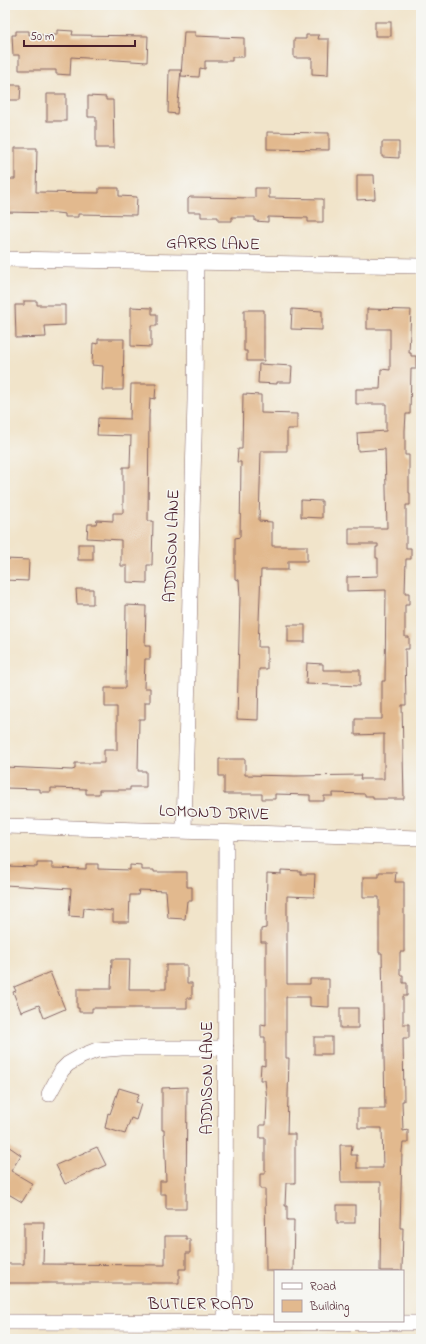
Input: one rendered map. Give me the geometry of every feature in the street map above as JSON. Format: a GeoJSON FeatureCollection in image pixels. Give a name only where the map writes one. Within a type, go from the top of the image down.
{"type":"FeatureCollection","features":[{"type":"Feature","properties":{"kind":"street","name":"GARRS LANE"},"geometry":{"type":"LineString","coordinates":[[5,259],[421,266]]}},
{"type":"Feature","properties":{"kind":"street","name":"ADDISON LANE"},"geometry":{"type":"LineString","coordinates":[[184,830],[195,400],[196,263]]}},
{"type":"Feature","properties":{"kind":"street","name":"LOMOND DRIVE"},"geometry":{"type":"LineString","coordinates":[[5,826],[421,838]]}},
{"type":"Feature","properties":{"kind":"street","name":"ADDISON LANE"},"geometry":{"type":"LineString","coordinates":[[225,1323],[226,833]]}},
{"type":"Feature","properties":{"kind":"street"},"geometry":{"type":"LineString","coordinates":[[49,1094],[62,1070],[68,1064],[97,1050],[122,1048],[226,1048]]}},
{"type":"Feature","properties":{"kind":"street","name":"BUTLER ROAD"},"geometry":{"type":"LineString","coordinates":[[5,1322],[421,1323]]}},
{"type":"Feature","properties":{"kind":"building"},"geometry":{"type":"Polygon","coordinates":[[[375,22],[391,22],[391,36],[375,36],[375,22]]]}},
{"type":"Feature","properties":{"kind":"building"},"geometry":{"type":"Polygon","coordinates":[[[57,30],[73,31],[72,35],[148,36],[147,62],[71,57],[70,75],[56,74],[56,70],[19,70],[19,55],[13,55],[12,35],[16,35],[16,31],[29,31],[29,35],[57,35],[57,30]]]}},
{"type":"Feature","properties":{"kind":"building"},"geometry":{"type":"Polygon","coordinates":[[[184,32],[195,32],[195,36],[244,38],[244,57],[232,57],[232,61],[205,61],[205,69],[200,68],[199,77],[181,76],[184,32]]]}},
{"type":"Feature","properties":{"kind":"building"},"geometry":{"type":"Polygon","coordinates":[[[306,35],[319,35],[318,39],[329,39],[328,75],[312,74],[312,58],[294,58],[294,39],[306,39],[306,35]]]}},
{"type":"Feature","properties":{"kind":"building"},"geometry":{"type":"Polygon","coordinates":[[[169,70],[181,70],[177,114],[168,113],[169,70]]]}},
{"type":"Feature","properties":{"kind":"building"},"geometry":{"type":"Polygon","coordinates":[[[6,85],[21,85],[20,100],[5,100],[6,85]]]}},
{"type":"Feature","properties":{"kind":"building"},"geometry":{"type":"Polygon","coordinates":[[[47,94],[66,94],[66,121],[47,121],[47,94]]]}},
{"type":"Feature","properties":{"kind":"building"},"geometry":{"type":"Polygon","coordinates":[[[88,96],[106,97],[106,100],[113,100],[114,148],[96,148],[96,117],[88,117],[88,96]]]}},
{"type":"Feature","properties":{"kind":"building"},"geometry":{"type":"Polygon","coordinates":[[[267,132],[329,133],[329,150],[267,149],[267,132]]]}},
{"type":"Feature","properties":{"kind":"building"},"geometry":{"type":"Polygon","coordinates":[[[382,142],[399,142],[399,158],[382,157],[382,142]]]}},
{"type":"Feature","properties":{"kind":"building"},"geometry":{"type":"Polygon","coordinates":[[[15,148],[37,148],[36,192],[99,193],[99,188],[119,188],[119,196],[137,197],[136,215],[78,214],[78,217],[65,217],[65,214],[57,213],[5,212],[5,179],[15,179],[15,148]]]}},
{"type":"Feature","properties":{"kind":"building"},"geometry":{"type":"Polygon","coordinates":[[[357,175],[374,175],[375,199],[357,200],[357,175]]]}},
{"type":"Feature","properties":{"kind":"building"},"geometry":{"type":"Polygon","coordinates":[[[255,188],[269,188],[269,198],[323,199],[323,222],[308,222],[308,218],[268,217],[268,222],[255,221],[255,217],[232,217],[232,221],[218,221],[218,217],[201,217],[201,212],[188,212],[188,199],[190,197],[255,198],[255,188]]]}},
{"type":"Feature","properties":{"kind":"building"},"geometry":{"type":"Polygon","coordinates":[[[24,301],[37,301],[37,305],[65,305],[65,325],[45,326],[46,337],[16,338],[15,305],[24,305],[24,301]]]}},
{"type":"Feature","properties":{"kind":"building"},"geometry":{"type":"Polygon","coordinates":[[[131,307],[152,308],[152,314],[157,314],[157,326],[151,326],[151,347],[131,346],[131,307]]]}},
{"type":"Feature","properties":{"kind":"building"},"geometry":{"type":"Polygon","coordinates":[[[292,309],[322,311],[322,330],[291,329],[292,309]]]}},
{"type":"Feature","properties":{"kind":"building"},"geometry":{"type":"Polygon","coordinates":[[[367,309],[411,310],[409,353],[411,353],[411,356],[416,356],[416,369],[411,369],[410,414],[406,414],[405,430],[405,455],[409,455],[410,493],[410,505],[406,505],[406,548],[411,548],[411,559],[406,559],[405,593],[409,593],[409,605],[405,605],[405,637],[409,637],[409,649],[405,649],[406,705],[402,705],[404,799],[373,799],[373,796],[365,796],[365,794],[333,793],[333,796],[324,796],[324,801],[310,801],[310,795],[275,794],[275,799],[262,799],[262,794],[224,794],[224,776],[219,776],[219,759],[245,759],[245,775],[361,775],[360,779],[384,779],[384,734],[355,735],[355,719],[382,719],[382,681],[385,681],[386,590],[347,591],[347,577],[378,576],[378,558],[376,558],[376,547],[378,547],[378,544],[349,544],[349,528],[387,528],[385,449],[358,451],[357,433],[386,431],[386,404],[356,404],[356,389],[380,389],[381,369],[390,370],[390,329],[367,329],[367,309]]]}},
{"type":"Feature","properties":{"kind":"building"},"geometry":{"type":"Polygon","coordinates":[[[244,310],[264,310],[264,361],[247,361],[247,351],[244,351],[244,310]]]}},
{"type":"Feature","properties":{"kind":"building"},"geometry":{"type":"Polygon","coordinates":[[[98,339],[124,339],[123,390],[102,390],[103,366],[92,365],[93,343],[98,344],[98,339]]]}},
{"type":"Feature","properties":{"kind":"building"},"geometry":{"type":"Polygon","coordinates":[[[259,364],[292,366],[291,382],[277,382],[277,384],[258,383],[259,364]]]}},
{"type":"Feature","properties":{"kind":"building"},"geometry":{"type":"Polygon","coordinates":[[[131,384],[156,384],[155,399],[150,398],[149,416],[148,521],[153,521],[152,565],[147,565],[147,583],[127,582],[127,566],[121,566],[121,540],[87,538],[88,524],[96,524],[97,520],[113,521],[113,513],[123,513],[123,467],[130,467],[131,436],[97,435],[98,418],[130,419],[131,384]]]}},
{"type":"Feature","properties":{"kind":"building"},"geometry":{"type":"Polygon","coordinates":[[[243,394],[261,395],[261,413],[297,414],[297,429],[287,429],[287,451],[261,451],[259,521],[272,522],[272,546],[307,546],[307,561],[288,561],[288,570],[261,570],[258,647],[267,647],[267,669],[259,669],[258,720],[237,719],[240,597],[239,580],[235,579],[235,538],[240,537],[241,462],[237,462],[238,449],[242,449],[243,394]]]}},
{"type":"Feature","properties":{"kind":"building"},"geometry":{"type":"Polygon","coordinates":[[[301,500],[322,501],[322,518],[301,517],[301,500]]]}},
{"type":"Feature","properties":{"kind":"building"},"geometry":{"type":"Polygon","coordinates":[[[78,544],[93,544],[93,560],[78,560],[78,544]]]}},
{"type":"Feature","properties":{"kind":"building"},"geometry":{"type":"Polygon","coordinates":[[[5,559],[29,560],[28,581],[5,580],[5,559]]]}},
{"type":"Feature","properties":{"kind":"building"},"geometry":{"type":"Polygon","coordinates":[[[76,589],[93,589],[93,604],[77,604],[76,589]]]}},
{"type":"Feature","properties":{"kind":"building"},"geometry":{"type":"Polygon","coordinates":[[[126,605],[146,606],[145,646],[150,646],[150,659],[145,659],[144,688],[150,688],[150,702],[145,702],[145,719],[139,719],[138,771],[146,771],[146,787],[130,787],[130,790],[99,790],[99,794],[86,794],[86,789],[51,788],[51,792],[40,792],[40,789],[5,788],[5,767],[72,770],[75,769],[75,763],[104,763],[104,750],[117,750],[117,707],[105,707],[105,688],[125,688],[126,605]]]}},
{"type":"Feature","properties":{"kind":"building"},"geometry":{"type":"Polygon","coordinates":[[[288,625],[305,625],[305,642],[288,642],[288,625]]]}},
{"type":"Feature","properties":{"kind":"building"},"geometry":{"type":"Polygon","coordinates":[[[307,663],[323,664],[323,670],[360,670],[360,686],[306,684],[307,663]]]}},
{"type":"Feature","properties":{"kind":"building"},"geometry":{"type":"Polygon","coordinates":[[[37,863],[52,863],[52,868],[86,869],[86,864],[98,864],[98,869],[130,870],[130,865],[142,866],[142,870],[154,870],[154,872],[187,872],[187,887],[192,887],[192,901],[187,901],[185,919],[168,918],[166,891],[139,890],[138,895],[130,895],[129,922],[113,922],[113,911],[84,908],[83,917],[69,916],[71,889],[5,885],[5,866],[37,867],[37,863]]]}},
{"type":"Feature","properties":{"kind":"building"},"geometry":{"type":"Polygon","coordinates":[[[281,870],[301,871],[301,874],[315,874],[314,897],[287,896],[287,984],[310,984],[310,979],[329,979],[329,1007],[310,1006],[310,997],[286,997],[286,1058],[289,1058],[287,1134],[295,1134],[295,1183],[286,1183],[285,1206],[287,1206],[287,1220],[294,1220],[293,1270],[266,1271],[265,1189],[260,1189],[260,1174],[265,1174],[265,1138],[260,1138],[260,1125],[266,1125],[267,1100],[265,1080],[260,1080],[261,1065],[265,1066],[265,1037],[261,1037],[261,1024],[266,1025],[266,942],[261,942],[261,929],[266,928],[267,873],[281,874],[281,870]]]}},
{"type":"Feature","properties":{"kind":"building"},"geometry":{"type":"Polygon","coordinates":[[[379,872],[396,872],[395,882],[404,882],[404,952],[400,952],[400,975],[403,975],[403,983],[407,983],[407,996],[403,996],[403,1024],[409,1024],[409,1038],[403,1038],[403,1131],[408,1130],[408,1143],[403,1143],[402,1151],[400,1228],[403,1228],[402,1270],[380,1270],[381,1182],[341,1182],[340,1145],[352,1145],[351,1155],[357,1155],[357,1168],[383,1168],[382,1128],[358,1128],[358,1109],[385,1109],[382,953],[379,953],[379,897],[363,897],[363,877],[379,877],[379,872]]]}},
{"type":"Feature","properties":{"kind":"building"},"geometry":{"type":"Polygon","coordinates":[[[112,959],[130,959],[129,989],[166,989],[166,965],[187,965],[187,983],[192,983],[192,998],[187,998],[187,1008],[92,1008],[92,1012],[79,1012],[79,1008],[77,1008],[77,989],[111,989],[112,959]]]}},
{"type":"Feature","properties":{"kind":"building"},"geometry":{"type":"Polygon","coordinates":[[[50,972],[65,1009],[44,1018],[39,1005],[21,1012],[13,992],[16,991],[14,987],[50,972]]]}},
{"type":"Feature","properties":{"kind":"building"},"geometry":{"type":"Polygon","coordinates":[[[340,1008],[358,1008],[358,1028],[340,1028],[340,1008]]]}},
{"type":"Feature","properties":{"kind":"building"},"geometry":{"type":"Polygon","coordinates":[[[314,1037],[332,1037],[332,1054],[314,1054],[314,1037]]]}},
{"type":"Feature","properties":{"kind":"building"},"geometry":{"type":"Polygon","coordinates":[[[187,1087],[186,1209],[166,1209],[166,1194],[160,1194],[160,1181],[166,1181],[164,1130],[162,1130],[162,1088],[187,1087]]]}},
{"type":"Feature","properties":{"kind":"building"},"geometry":{"type":"Polygon","coordinates":[[[119,1088],[139,1094],[136,1102],[141,1104],[136,1120],[131,1118],[125,1134],[105,1128],[108,1113],[110,1114],[119,1088]]]}},
{"type":"Feature","properties":{"kind":"building"},"geometry":{"type":"Polygon","coordinates":[[[5,1144],[21,1155],[11,1171],[33,1184],[22,1202],[5,1192],[5,1144]]]}},
{"type":"Feature","properties":{"kind":"building"},"geometry":{"type":"Polygon","coordinates":[[[97,1147],[106,1165],[65,1184],[56,1165],[97,1147]]]}},
{"type":"Feature","properties":{"kind":"building"},"geometry":{"type":"Polygon","coordinates":[[[337,1205],[355,1205],[355,1223],[337,1223],[337,1205]]]}},
{"type":"Feature","properties":{"kind":"building"},"geometry":{"type":"Polygon","coordinates":[[[24,1222],[44,1222],[43,1264],[165,1265],[165,1236],[186,1236],[186,1239],[190,1239],[190,1253],[186,1253],[186,1269],[179,1269],[179,1283],[5,1283],[5,1264],[24,1264],[24,1222]]]}}]}
